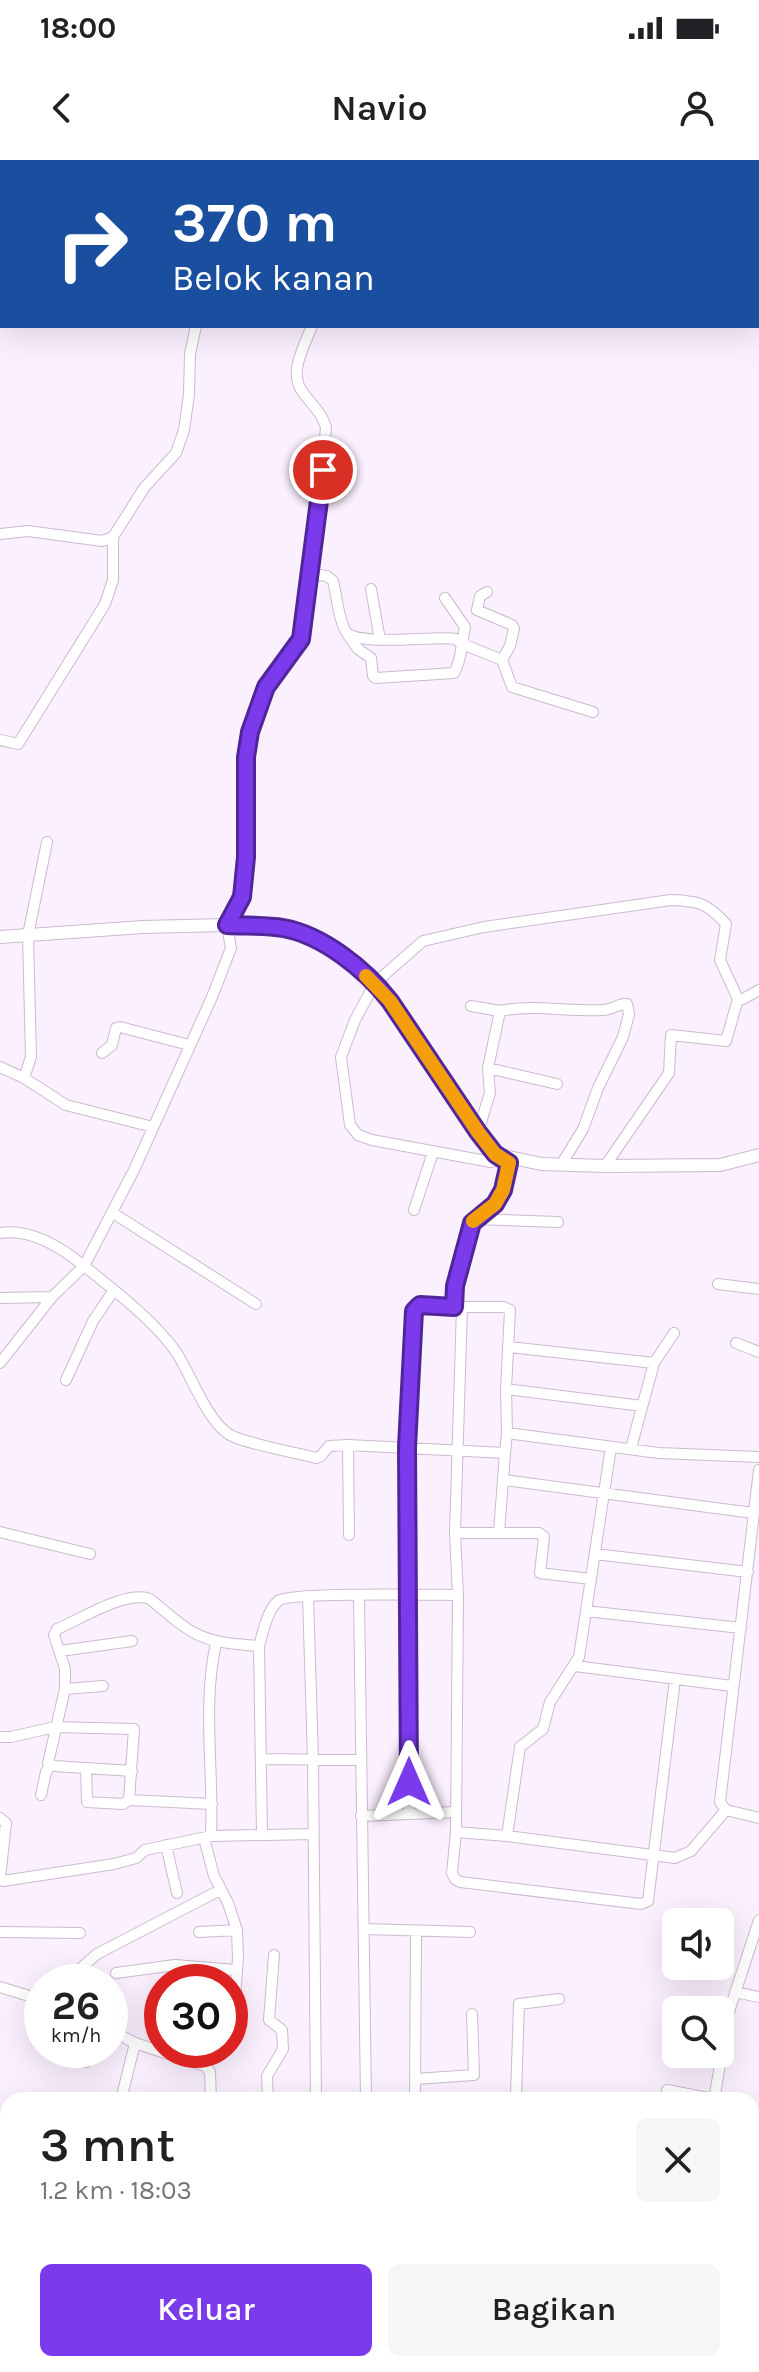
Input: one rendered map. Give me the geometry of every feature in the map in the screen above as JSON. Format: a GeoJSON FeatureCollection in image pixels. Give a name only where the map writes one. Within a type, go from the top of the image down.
{"type":"FeatureCollection","features":[{"type":"Feature","properties":{"kind":"street"},"geometry":{"type":"LineString","coordinates":[[108,539],[144,488],[176,453],[184,430],[196,328]]}},
{"type":"Feature","properties":{"kind":"street"},"geometry":{"type":"LineString","coordinates":[[0,1363],[52,1297],[84,1266],[113,1213],[153,1127],[231,948],[227,925],[242,897],[246,857],[246,757],[250,732],[266,687],[301,639],[311,574],[326,427],[320,411],[301,392],[296,378],[298,362],[311,328]]}},
{"type":"Feature","properties":{"kind":"street"},"geometry":{"type":"LineString","coordinates":[[0,534],[28,531],[108,539]]}},
{"type":"Feature","properties":{"kind":"street"},"geometry":{"type":"LineString","coordinates":[[0,740],[18,744],[105,604],[113,580],[112,551],[108,539]]}},
{"type":"Feature","properties":{"kind":"street"},"geometry":{"type":"LineString","coordinates":[[311,574],[327,576],[333,581],[344,629],[360,651],[371,658],[373,676],[376,678],[454,673],[464,625],[445,598]]}},
{"type":"Feature","properties":{"kind":"street"},"geometry":{"type":"LineString","coordinates":[[371,589],[380,640]]}},
{"type":"Feature","properties":{"kind":"street"},"geometry":{"type":"LineString","coordinates":[[487,592],[480,596],[477,610],[512,625],[514,629],[510,646],[502,660]]}},
{"type":"Feature","properties":{"kind":"street"},"geometry":{"type":"LineString","coordinates":[[348,635],[380,640],[450,638],[502,660],[512,687],[593,712]]}},
{"type":"Feature","properties":{"kind":"street"},"geometry":{"type":"LineString","coordinates":[[24,1078],[31,1057],[28,935],[47,842]]}},
{"type":"Feature","properties":{"kind":"street"},"geometry":{"type":"LineString","coordinates":[[498,1155],[498,1160],[491,1162],[372,1140],[358,1135],[350,1125],[341,1057],[355,1020],[375,983],[423,941],[484,927],[671,900],[704,904],[726,924],[720,960],[738,999],[726,1041],[671,1035],[669,1073],[605,1166]]}},
{"type":"Feature","properties":{"kind":"street"},"geometry":{"type":"LineString","coordinates":[[0,937],[143,927],[227,925],[281,927],[303,934],[341,956],[375,983],[478,1132],[509,1163],[503,1190],[490,1209],[475,1219],[455,1286],[458,1307],[455,1533],[458,1595],[456,1832],[452,1873],[457,1881],[641,1904],[649,1899],[675,1679]]}},
{"type":"Feature","properties":{"kind":"street"},"geometry":{"type":"LineString","coordinates":[[738,999],[759,990]]}},
{"type":"Feature","properties":{"kind":"street"},"geometry":{"type":"LineString","coordinates":[[471,1006],[500,1011],[554,1008],[606,1010],[622,1003],[629,1007],[623,1037],[598,1088],[583,1129],[561,1165]]}},
{"type":"Feature","properties":{"kind":"street"},"geometry":{"type":"LineString","coordinates":[[478,1132],[490,1093],[488,1068],[500,1011]]}},
{"type":"Feature","properties":{"kind":"street"},"geometry":{"type":"LineString","coordinates":[[102,1053],[112,1045],[116,1028],[120,1027],[189,1045]]}},
{"type":"Feature","properties":{"kind":"street"},"geometry":{"type":"LineString","coordinates":[[0,1067],[24,1078],[66,1105],[153,1127]]}},
{"type":"Feature","properties":{"kind":"street"},"geometry":{"type":"LineString","coordinates":[[488,1068],[557,1084]]}},
{"type":"Feature","properties":{"kind":"street"},"geometry":{"type":"LineString","coordinates":[[414,1210],[433,1152]]}},
{"type":"Feature","properties":{"kind":"street"},"geometry":{"type":"LineString","coordinates":[[498,1155],[561,1165],[605,1166],[720,1165],[759,1155]]}},
{"type":"Feature","properties":{"kind":"street"},"geometry":{"type":"LineString","coordinates":[[113,1213],[256,1304]]}},
{"type":"Feature","properties":{"kind":"street"},"geometry":{"type":"LineString","coordinates":[[475,1219],[558,1222]]}},
{"type":"Feature","properties":{"kind":"street"},"geometry":{"type":"LineString","coordinates":[[0,1233],[21,1231],[65,1250],[114,1290],[171,1347],[218,1425],[228,1434],[316,1458],[329,1446],[348,1445],[505,1453]]}},
{"type":"Feature","properties":{"kind":"street"},"geometry":{"type":"LineString","coordinates":[[718,1284],[759,1289]]}},
{"type":"Feature","properties":{"kind":"street"},"geometry":{"type":"LineString","coordinates":[[66,1380],[93,1321],[114,1290]]}},
{"type":"Feature","properties":{"kind":"street"},"geometry":{"type":"LineString","coordinates":[[0,1298],[52,1297]]}},
{"type":"Feature","properties":{"kind":"street"},"geometry":{"type":"LineString","coordinates":[[409,1813],[407,1447],[414,1309],[420,1305],[508,1308],[511,1312],[506,1389],[507,1433],[499,1532]]}},
{"type":"Feature","properties":{"kind":"street"},"geometry":{"type":"LineString","coordinates":[[631,1448],[654,1363],[674,1333]]}},
{"type":"Feature","properties":{"kind":"street"},"geometry":{"type":"LineString","coordinates":[[736,1343],[759,1352]]}},
{"type":"Feature","properties":{"kind":"street"},"geometry":{"type":"LineString","coordinates":[[509,1347],[654,1363]]}},
{"type":"Feature","properties":{"kind":"street"},"geometry":{"type":"LineString","coordinates":[[506,1389],[642,1406]]}},
{"type":"Feature","properties":{"kind":"street"},"geometry":{"type":"LineString","coordinates":[[507,1433],[659,1453],[759,1457]]}},
{"type":"Feature","properties":{"kind":"street"},"geometry":{"type":"LineString","coordinates":[[348,1445],[349,1535]]}},
{"type":"Feature","properties":{"kind":"street"},"geometry":{"type":"LineString","coordinates":[[507,1836],[520,1747],[543,1729],[550,1702],[579,1657],[611,1447]]}},
{"type":"Feature","properties":{"kind":"street"},"geometry":{"type":"LineString","coordinates":[[759,1470],[720,1802],[726,1810],[759,1818]]}},
{"type":"Feature","properties":{"kind":"street"},"geometry":{"type":"LineString","coordinates":[[504,1480],[604,1495],[755,1505]]}},
{"type":"Feature","properties":{"kind":"street"},"geometry":{"type":"LineString","coordinates":[[0,1532],[90,1554]]}},
{"type":"Feature","properties":{"kind":"street"},"geometry":{"type":"LineString","coordinates":[[455,1533],[542,1535],[541,1574],[591,1579]]}},
{"type":"Feature","properties":{"kind":"street"},"geometry":{"type":"LineString","coordinates":[[595,1554],[748,1572]]}},
{"type":"Feature","properties":{"kind":"street"},"geometry":{"type":"LineString","coordinates":[[262,1835],[259,1646],[277,1601],[308,1596],[458,1595]]}},
{"type":"Feature","properties":{"kind":"street"},"geometry":{"type":"LineString","coordinates":[[308,1596],[316,2092]]}},
{"type":"Feature","properties":{"kind":"street"},"geometry":{"type":"LineString","coordinates":[[359,1596],[366,2092]]}},
{"type":"Feature","properties":{"kind":"street"},"geometry":{"type":"LineString","coordinates":[[41,1795],[65,1689],[65,1669],[55,1639],[57,1629],[87,1617],[100,1606],[143,1597],[150,1599],[185,1629],[216,1643],[259,1646]]}},
{"type":"Feature","properties":{"kind":"street"},"geometry":{"type":"LineString","coordinates":[[586,1611],[741,1628]]}},
{"type":"Feature","properties":{"kind":"street"},"geometry":{"type":"LineString","coordinates":[[60,1651],[132,1641]]}},
{"type":"Feature","properties":{"kind":"street"},"geometry":{"type":"LineString","coordinates":[[216,1643],[209,1676],[212,1804],[207,1837],[220,1890],[237,1930],[236,1964]]}},
{"type":"Feature","properties":{"kind":"street"},"geometry":{"type":"LineString","coordinates":[[575,1666],[732,1686]]}},
{"type":"Feature","properties":{"kind":"street"},"geometry":{"type":"LineString","coordinates":[[65,1689],[103,1686]]}},
{"type":"Feature","properties":{"kind":"street"},"geometry":{"type":"LineString","coordinates":[[0,1737],[55,1727],[134,1729],[129,1800]]}},
{"type":"Feature","properties":{"kind":"street"},"geometry":{"type":"LineString","coordinates":[[261,1759],[360,1760]]}},
{"type":"Feature","properties":{"kind":"street"},"geometry":{"type":"LineString","coordinates":[[50,1765],[132,1771]]}},
{"type":"Feature","properties":{"kind":"street"},"geometry":{"type":"LineString","coordinates":[[86,1768],[87,1802],[123,1804],[129,1800],[212,1804]]}},
{"type":"Feature","properties":{"kind":"street"},"geometry":{"type":"LineString","coordinates":[[456,1832],[654,1853],[675,1858],[686,1854],[701,1841],[726,1810]]}},
{"type":"Feature","properties":{"kind":"street"},"geometry":{"type":"LineString","coordinates":[[361,1816],[456,1812]]}},
{"type":"Feature","properties":{"kind":"street"},"geometry":{"type":"LineString","coordinates":[[0,1818],[6,1823],[0,1867],[3,1881],[114,1864],[136,1858],[145,1850],[207,1837],[313,1834]]}},
{"type":"Feature","properties":{"kind":"street"},"geometry":{"type":"LineString","coordinates":[[166,1845],[177,1893]]}},
{"type":"Feature","properties":{"kind":"street"},"geometry":{"type":"LineString","coordinates":[[86,1964],[97,1954],[220,1890]]}},
{"type":"Feature","properties":{"kind":"street"},"geometry":{"type":"LineString","coordinates":[[734,1996],[759,1920]]}},
{"type":"Feature","properties":{"kind":"street"},"geometry":{"type":"LineString","coordinates":[[364,1929],[470,1932]]}},
{"type":"Feature","properties":{"kind":"street"},"geometry":{"type":"LineString","coordinates":[[199,1932],[237,1930]]}},
{"type":"Feature","properties":{"kind":"street"},"geometry":{"type":"LineString","coordinates":[[415,2092],[416,1931]]}},
{"type":"Feature","properties":{"kind":"street"},"geometry":{"type":"LineString","coordinates":[[0,1932],[80,1933]]}},
{"type":"Feature","properties":{"kind":"street"},"geometry":{"type":"LineString","coordinates":[[268,2092],[267,2076],[283,2049],[284,2034],[269,2020],[274,1955]]}},
{"type":"Feature","properties":{"kind":"street"},"geometry":{"type":"LineString","coordinates":[[0,1987],[24,1994]]}},
{"type":"Feature","properties":{"kind":"street"},"geometry":{"type":"LineString","coordinates":[[735,1992],[759,1997]]}},
{"type":"Feature","properties":{"kind":"street"},"geometry":{"type":"LineString","coordinates":[[516,2092],[519,2004],[559,1999]]}},
{"type":"Feature","properties":{"kind":"street"},"geometry":{"type":"LineString","coordinates":[[415,2079],[474,2075],[472,2014]]}},
{"type":"Feature","properties":{"kind":"street"},"geometry":{"type":"LineString","coordinates":[[128,2039],[207,2067],[211,2092]]}},
{"type":"Feature","properties":{"kind":"street"},"geometry":{"type":"LineString","coordinates":[[123,2092],[135,2043]]}},
{"type":"Feature","properties":{"kind":"street"},"geometry":{"type":"LineString","coordinates":[[715,2092],[719,2068]]}},
{"type":"Feature","properties":{"kind":"street"},"geometry":{"type":"LineString","coordinates":[[667,2090],[677,2092]]}},
{"type":"Feature","properties":{"kind":"slow traffic"},"geometry":{"type":"LineString","coordinates":[[366,976],[390,1001],[478,1132],[495,1154],[509,1163],[503,1190],[495,1204],[473,1221]]}},
{"type":"Feature","properties":{"kind":"route"},"geometry":{"type":"LineString","coordinates":[[323,470],[315,551],[301,639],[266,687],[250,732],[246,757],[246,857],[242,897],[227,925],[293,930],[341,956],[375,983],[478,1132],[495,1154],[509,1163],[503,1190],[495,1204],[472,1223],[455,1286],[454,1307],[420,1305],[414,1311],[407,1447],[409,1782]]}}]}
